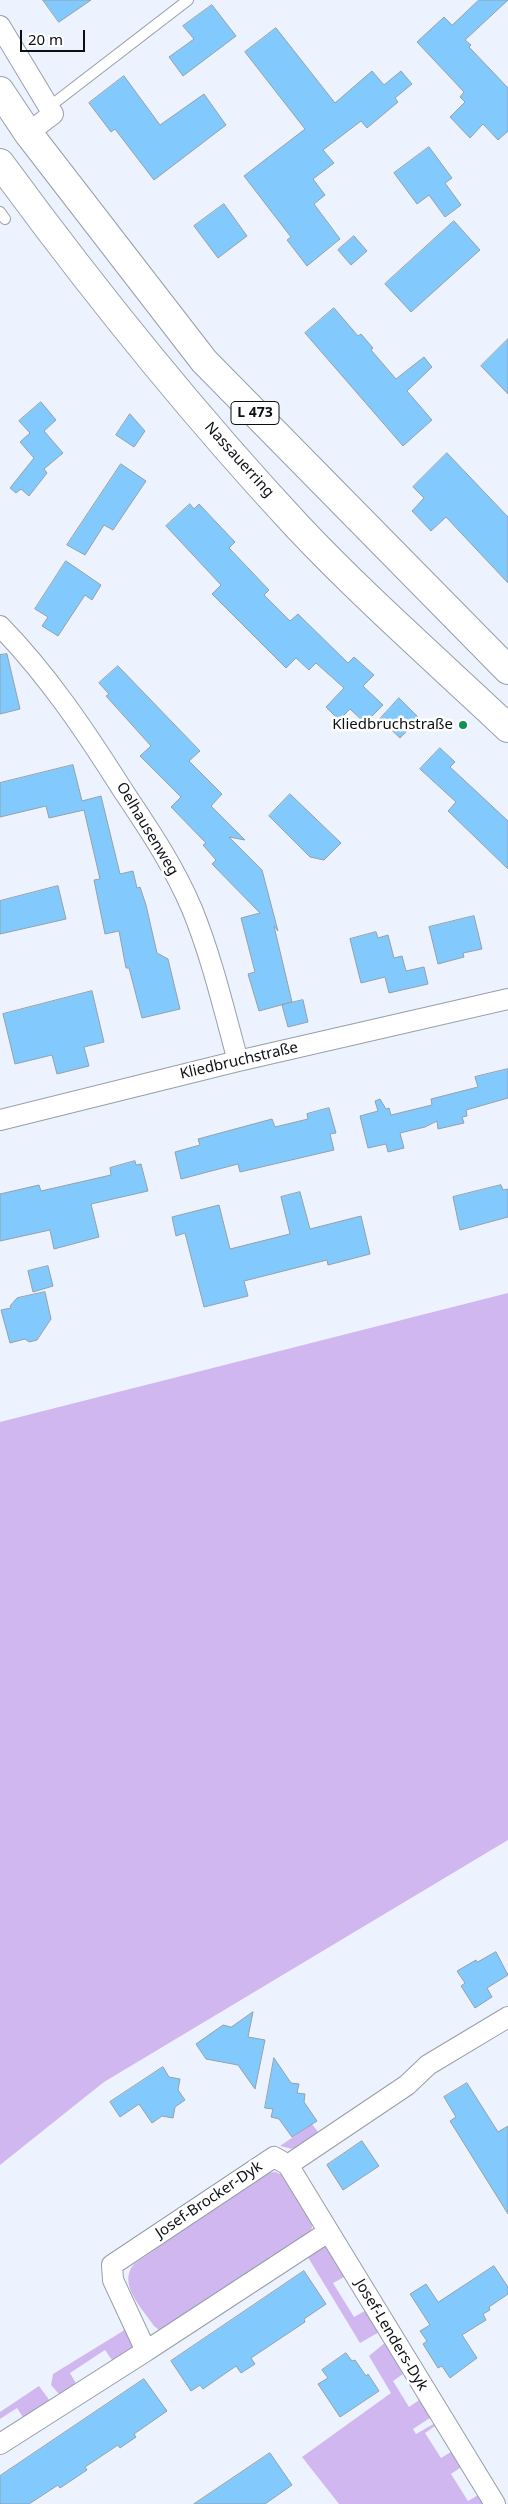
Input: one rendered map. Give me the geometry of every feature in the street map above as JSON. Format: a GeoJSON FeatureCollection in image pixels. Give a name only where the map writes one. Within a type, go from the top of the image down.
{"type":"FeatureCollection","features":[{"type":"Feature","properties":{"kind":"main road","name":"L 473"},"geometry":{"type":"LineString","coordinates":[[0,91],[28,133],[204,361],[508,670]]}},
{"type":"Feature","properties":{"kind":"main road","name":"Nassauerring"},"geometry":{"type":"LineString","coordinates":[[0,163],[72,261],[175,388],[300,528],[508,728]]}},
{"type":"Feature","properties":{"kind":"street"},"geometry":{"type":"LineString","coordinates":[[0,26],[51,111],[28,133]]}},
{"type":"Feature","properties":{"kind":"street","name":"Oelhausenweg"},"geometry":{"type":"LineString","coordinates":[[0,626],[19,645],[87,734],[164,852],[192,909],[213,968],[238,1061]]}},
{"type":"Feature","properties":{"kind":"street","name":"Kliedbruchstraße"},"geometry":{"type":"LineString","coordinates":[[0,1120],[238,1061],[508,999]]}},
{"type":"Feature","properties":{"kind":"street"},"geometry":{"type":"LineString","coordinates":[[288,2165],[407,2085],[428,2065],[508,2016]]}},
{"type":"Feature","properties":{"kind":"street","name":"Josef-Brocker-Dyk"},"geometry":{"type":"LineString","coordinates":[[146,2351],[113,2280],[112,2265],[274,2157],[288,2165]]}},
{"type":"Feature","properties":{"kind":"street","name":"Josef-Lenders-Dyk"},"geometry":{"type":"LineString","coordinates":[[288,2165],[495,2504]]}},
{"type":"Feature","properties":{"kind":"street"},"geometry":{"type":"LineString","coordinates":[[0,2444],[328,2232]]}},
{"type":"Feature","properties":{"kind":"lane"},"geometry":{"type":"LineString","coordinates":[[51,111],[188,0]]}},
{"type":"Feature","properties":{"kind":"shaded area"},"geometry":{"type":"Polygon","coordinates":[[[508,1293],[508,1840],[104,2082],[0,2165],[0,1422],[508,1293]]]}},
{"type":"Feature","properties":{"kind":"shaded area"},"geometry":{"type":"Polygon","coordinates":[[[312,2124],[321,2136],[297,2150],[280,2146],[312,2124]]]}},
{"type":"Feature","properties":{"kind":"shaded area"},"geometry":{"type":"Polygon","coordinates":[[[275,2172],[283,2175],[313,2223],[310,2235],[169,2331],[159,2330],[154,2326],[133,2296],[128,2280],[129,2272],[134,2264],[267,2173],[275,2172]]]}},
{"type":"Feature","properties":{"kind":"shaded area"},"geometry":{"type":"Polygon","coordinates":[[[328,2245],[348,2275],[333,2283],[354,2317],[368,2309],[381,2331],[360,2343],[306,2254],[318,2246],[328,2245]]]}},
{"type":"Feature","properties":{"kind":"shaded area"},"geometry":{"type":"Polygon","coordinates":[[[127,2324],[137,2337],[133,2350],[114,2363],[105,2350],[70,2373],[78,2387],[65,2395],[58,2393],[51,2385],[53,2374],[123,2331],[127,2324]]]}},
{"type":"Feature","properties":{"kind":"shaded area"},"geometry":{"type":"Polygon","coordinates":[[[387,2341],[406,2372],[393,2381],[409,2407],[422,2398],[433,2416],[413,2429],[416,2434],[437,2422],[438,2424],[425,2433],[441,2458],[454,2450],[463,2466],[451,2474],[468,2501],[480,2494],[487,2504],[339,2504],[302,2457],[391,2393],[369,2356],[387,2341]]]}},
{"type":"Feature","properties":{"kind":"shaded area"},"geometry":{"type":"Polygon","coordinates":[[[39,2386],[50,2401],[26,2422],[17,2408],[0,2419],[0,2412],[39,2386]]]}},
{"type":"Feature","properties":{"kind":"building"},"geometry":{"type":"Polygon","coordinates":[[[43,0],[91,0],[59,22],[43,0]]]}},
{"type":"Feature","properties":{"kind":"building"},"geometry":{"type":"Polygon","coordinates":[[[479,0],[508,0],[465,40],[471,45],[469,47],[508,88],[508,131],[498,140],[483,124],[470,138],[450,117],[465,102],[460,97],[464,92],[417,42],[444,17],[452,25],[479,0]]]}},
{"type":"Feature","properties":{"kind":"building"},"geometry":{"type":"Polygon","coordinates":[[[212,5],[236,36],[183,76],[169,57],[194,39],[183,26],[212,5]]]}},
{"type":"Feature","properties":{"kind":"building"},"geometry":{"type":"Polygon","coordinates":[[[276,28],[335,103],[372,71],[384,85],[401,71],[412,84],[395,98],[398,102],[367,128],[361,121],[323,150],[334,163],[313,179],[325,195],[314,204],[340,239],[307,266],[287,240],[291,237],[244,176],[305,129],[245,52],[276,28]]]}},
{"type":"Feature","properties":{"kind":"building"},"geometry":{"type":"Polygon","coordinates":[[[124,76],[160,125],[204,94],[226,125],[154,180],[115,129],[111,132],[89,103],[124,76]]]}},
{"type":"Feature","properties":{"kind":"building"},"geometry":{"type":"Polygon","coordinates":[[[429,147],[452,178],[445,183],[461,205],[445,217],[429,195],[417,204],[394,173],[429,147]]]}},
{"type":"Feature","properties":{"kind":"building"},"geometry":{"type":"Polygon","coordinates":[[[224,204],[247,236],[218,258],[194,226],[224,204]]]}},
{"type":"Feature","properties":{"kind":"building"},"geometry":{"type":"Polygon","coordinates":[[[454,221],[480,250],[411,312],[385,284],[454,221]]]}},
{"type":"Feature","properties":{"kind":"building"},"geometry":{"type":"Polygon","coordinates":[[[354,236],[367,251],[351,265],[338,250],[354,236]]]}},
{"type":"Feature","properties":{"kind":"building"},"geometry":{"type":"Polygon","coordinates":[[[334,308],[358,336],[361,334],[373,348],[371,350],[396,379],[424,357],[432,367],[407,391],[432,420],[403,446],[305,333],[334,308]]]}},
{"type":"Feature","properties":{"kind":"building"},"geometry":{"type":"Polygon","coordinates":[[[508,339],[508,394],[481,366],[508,339]]]}},
{"type":"Feature","properties":{"kind":"building"},"geometry":{"type":"Polygon","coordinates":[[[41,402],[56,420],[44,431],[63,453],[44,469],[47,473],[29,496],[21,489],[16,493],[10,488],[34,458],[20,442],[30,433],[19,421],[41,402]]]}},
{"type":"Feature","properties":{"kind":"building"},"geometry":{"type":"Polygon","coordinates":[[[130,414],[145,431],[134,447],[116,435],[130,414]]]}},
{"type":"Feature","properties":{"kind":"building"},"geometry":{"type":"Polygon","coordinates":[[[447,453],[508,517],[508,583],[446,517],[431,531],[412,511],[424,498],[413,487],[447,453]]]}},
{"type":"Feature","properties":{"kind":"building"},"geometry":{"type":"Polygon","coordinates":[[[121,464],[146,481],[113,530],[104,525],[85,555],[67,545],[121,464]]]}},
{"type":"Feature","properties":{"kind":"building"},"geometry":{"type":"Polygon","coordinates":[[[190,504],[194,509],[199,504],[235,542],[229,548],[269,590],[264,595],[290,621],[298,614],[348,663],[354,657],[374,675],[363,686],[383,705],[365,723],[350,709],[339,720],[326,707],[344,688],[316,663],[309,670],[296,658],[286,668],[212,594],[221,585],[166,526],[190,504]]]}},
{"type":"Feature","properties":{"kind":"building"},"geometry":{"type":"Polygon","coordinates":[[[66,561],[101,585],[92,600],[85,595],[58,636],[42,626],[48,617],[35,609],[66,561]]]}},
{"type":"Feature","properties":{"kind":"building"},"geometry":{"type":"Polygon","coordinates":[[[7,654],[20,709],[0,714],[0,655],[7,654]]]}},
{"type":"Feature","properties":{"kind":"building"},"geometry":{"type":"Polygon","coordinates":[[[118,666],[200,751],[189,761],[222,794],[211,806],[245,840],[229,837],[262,870],[278,931],[274,926],[292,1002],[259,1011],[248,974],[255,972],[241,918],[260,913],[212,864],[216,860],[203,845],[206,843],[171,807],[181,797],[140,756],[151,746],[106,696],[109,694],[99,683],[118,666]]]}},
{"type":"Feature","properties":{"kind":"building"},"geometry":{"type":"Polygon","coordinates":[[[399,698],[419,718],[400,738],[380,719],[399,698]]]}},
{"type":"Feature","properties":{"kind":"building"},"geometry":{"type":"Polygon","coordinates":[[[440,748],[455,762],[450,767],[508,821],[508,869],[448,811],[456,802],[420,769],[440,748]]]}},
{"type":"Feature","properties":{"kind":"building"},"geometry":{"type":"Polygon","coordinates":[[[73,765],[82,801],[101,796],[120,874],[133,871],[137,888],[140,887],[146,905],[157,953],[168,959],[180,1009],[142,1018],[129,968],[126,968],[119,931],[105,934],[94,880],[100,879],[84,810],[49,818],[46,806],[0,817],[0,783],[73,765]]]}},
{"type":"Feature","properties":{"kind":"building"},"geometry":{"type":"Polygon","coordinates":[[[290,794],[341,843],[324,860],[310,857],[269,816],[290,794]]]}},
{"type":"Feature","properties":{"kind":"building"},"geometry":{"type":"Polygon","coordinates":[[[58,886],[66,919],[0,934],[0,901],[58,886]]]}},
{"type":"Feature","properties":{"kind":"building"},"geometry":{"type":"Polygon","coordinates":[[[474,916],[482,949],[463,953],[464,957],[438,964],[429,927],[474,916]]]}},
{"type":"Feature","properties":{"kind":"building"},"geometry":{"type":"Polygon","coordinates":[[[376,932],[378,938],[388,935],[394,958],[402,956],[406,971],[424,967],[428,984],[389,993],[385,977],[361,983],[350,939],[376,932]]]}},
{"type":"Feature","properties":{"kind":"building"},"geometry":{"type":"Polygon","coordinates":[[[92,991],[104,1042],[84,1047],[89,1066],[57,1074],[52,1055],[15,1064],[3,1014],[92,991]]]}},
{"type":"Feature","properties":{"kind":"building"},"geometry":{"type":"Polygon","coordinates":[[[303,1000],[308,1022],[288,1027],[282,1005],[303,1000]]]}},
{"type":"Feature","properties":{"kind":"building"},"geometry":{"type":"Polygon","coordinates":[[[508,1069],[508,1098],[466,1110],[467,1116],[462,1117],[464,1123],[438,1129],[437,1121],[425,1127],[400,1133],[404,1148],[388,1152],[386,1144],[368,1148],[360,1116],[378,1111],[375,1101],[380,1099],[386,1109],[389,1108],[391,1115],[432,1105],[431,1099],[478,1087],[475,1077],[508,1069]]]}},
{"type":"Feature","properties":{"kind":"building"},"geometry":{"type":"Polygon","coordinates":[[[329,1108],[336,1133],[330,1134],[334,1150],[240,1172],[238,1164],[181,1179],[175,1152],[200,1145],[198,1139],[272,1119],[275,1127],[308,1119],[307,1114],[329,1108]]]}},
{"type":"Feature","properties":{"kind":"building"},"geometry":{"type":"Polygon","coordinates":[[[135,1161],[136,1165],[141,1164],[148,1191],[91,1204],[99,1237],[54,1249],[50,1230],[0,1241],[0,1194],[39,1185],[41,1191],[111,1175],[110,1168],[135,1161]]]}},
{"type":"Feature","properties":{"kind":"building"},"geometry":{"type":"Polygon","coordinates":[[[501,1185],[503,1190],[508,1189],[508,1217],[460,1230],[453,1197],[501,1185]]]}},
{"type":"Feature","properties":{"kind":"building"},"geometry":{"type":"Polygon","coordinates":[[[300,1192],[310,1229],[361,1216],[370,1254],[328,1265],[327,1260],[244,1281],[248,1296],[204,1307],[185,1233],[176,1236],[172,1217],[219,1205],[230,1249],[290,1234],[281,1197],[300,1192]]]}},
{"type":"Feature","properties":{"kind":"building"},"geometry":{"type":"Polygon","coordinates":[[[48,1266],[53,1286],[33,1292],[28,1271],[48,1266]]]}},
{"type":"Feature","properties":{"kind":"building"},"geometry":{"type":"Polygon","coordinates":[[[45,1292],[51,1319],[37,1340],[29,1342],[25,1339],[10,1343],[1,1310],[11,1308],[10,1306],[17,1298],[45,1292]]]}},
{"type":"Feature","properties":{"kind":"building"},"geometry":{"type":"Polygon","coordinates":[[[496,1952],[508,1975],[487,1988],[492,1997],[475,2008],[461,1986],[465,1983],[457,1971],[476,1960],[477,1962],[496,1952]]]}},
{"type":"Feature","properties":{"kind":"building"},"geometry":{"type":"Polygon","coordinates":[[[253,2012],[248,2037],[265,2040],[255,2089],[238,2065],[206,2059],[196,2044],[223,2025],[231,2027],[253,2012]]]}},
{"type":"Feature","properties":{"kind":"building"},"geometry":{"type":"Polygon","coordinates":[[[274,2058],[291,2083],[299,2084],[297,2093],[305,2094],[304,2102],[317,2121],[292,2137],[279,2119],[271,2117],[273,2109],[265,2108],[274,2058]]]}},
{"type":"Feature","properties":{"kind":"building"},"geometry":{"type":"Polygon","coordinates":[[[163,2067],[169,2077],[180,2079],[178,2090],[185,2100],[175,2107],[173,2118],[162,2116],[152,2123],[139,2104],[120,2117],[110,2102],[163,2067]]]}},
{"type":"Feature","properties":{"kind":"building"},"geometry":{"type":"Polygon","coordinates":[[[467,2083],[498,2132],[508,2126],[508,2214],[450,2121],[456,2117],[444,2097],[467,2083]]]}},
{"type":"Feature","properties":{"kind":"building"},"geometry":{"type":"Polygon","coordinates":[[[362,2141],[379,2166],[343,2190],[327,2165],[362,2141]]]}},
{"type":"Feature","properties":{"kind":"building"},"geometry":{"type":"Polygon","coordinates":[[[494,2266],[508,2287],[508,2294],[489,2307],[490,2310],[483,2314],[486,2320],[462,2335],[477,2358],[450,2378],[442,2366],[438,2368],[423,2344],[427,2341],[420,2331],[430,2325],[410,2294],[426,2284],[438,2302],[494,2266]]]}},
{"type":"Feature","properties":{"kind":"building"},"geometry":{"type":"Polygon","coordinates":[[[304,2271],[326,2304],[304,2319],[305,2322],[251,2358],[255,2364],[241,2373],[236,2366],[203,2389],[200,2385],[191,2391],[171,2361],[304,2271]]]}},
{"type":"Feature","properties":{"kind":"building"},"geometry":{"type":"Polygon","coordinates":[[[346,2353],[352,2361],[355,2360],[366,2376],[368,2374],[379,2391],[340,2417],[318,2384],[328,2378],[322,2370],[346,2353]]]}},
{"type":"Feature","properties":{"kind":"building"},"geometry":{"type":"Polygon","coordinates":[[[144,2379],[167,2411],[134,2434],[136,2437],[120,2448],[118,2445],[85,2467],[87,2470],[60,2488],[58,2485],[29,2504],[0,2504],[0,2476],[144,2379]]]}},
{"type":"Feature","properties":{"kind":"building"},"geometry":{"type":"Polygon","coordinates":[[[270,2453],[292,2485],[265,2504],[194,2504],[270,2453]]]}},
{"type":"Feature","properties":{"kind":"place","name":"Kliedbruchstraße"},"geometry":{"type":"Point","coordinates":[463,725]}}]}
